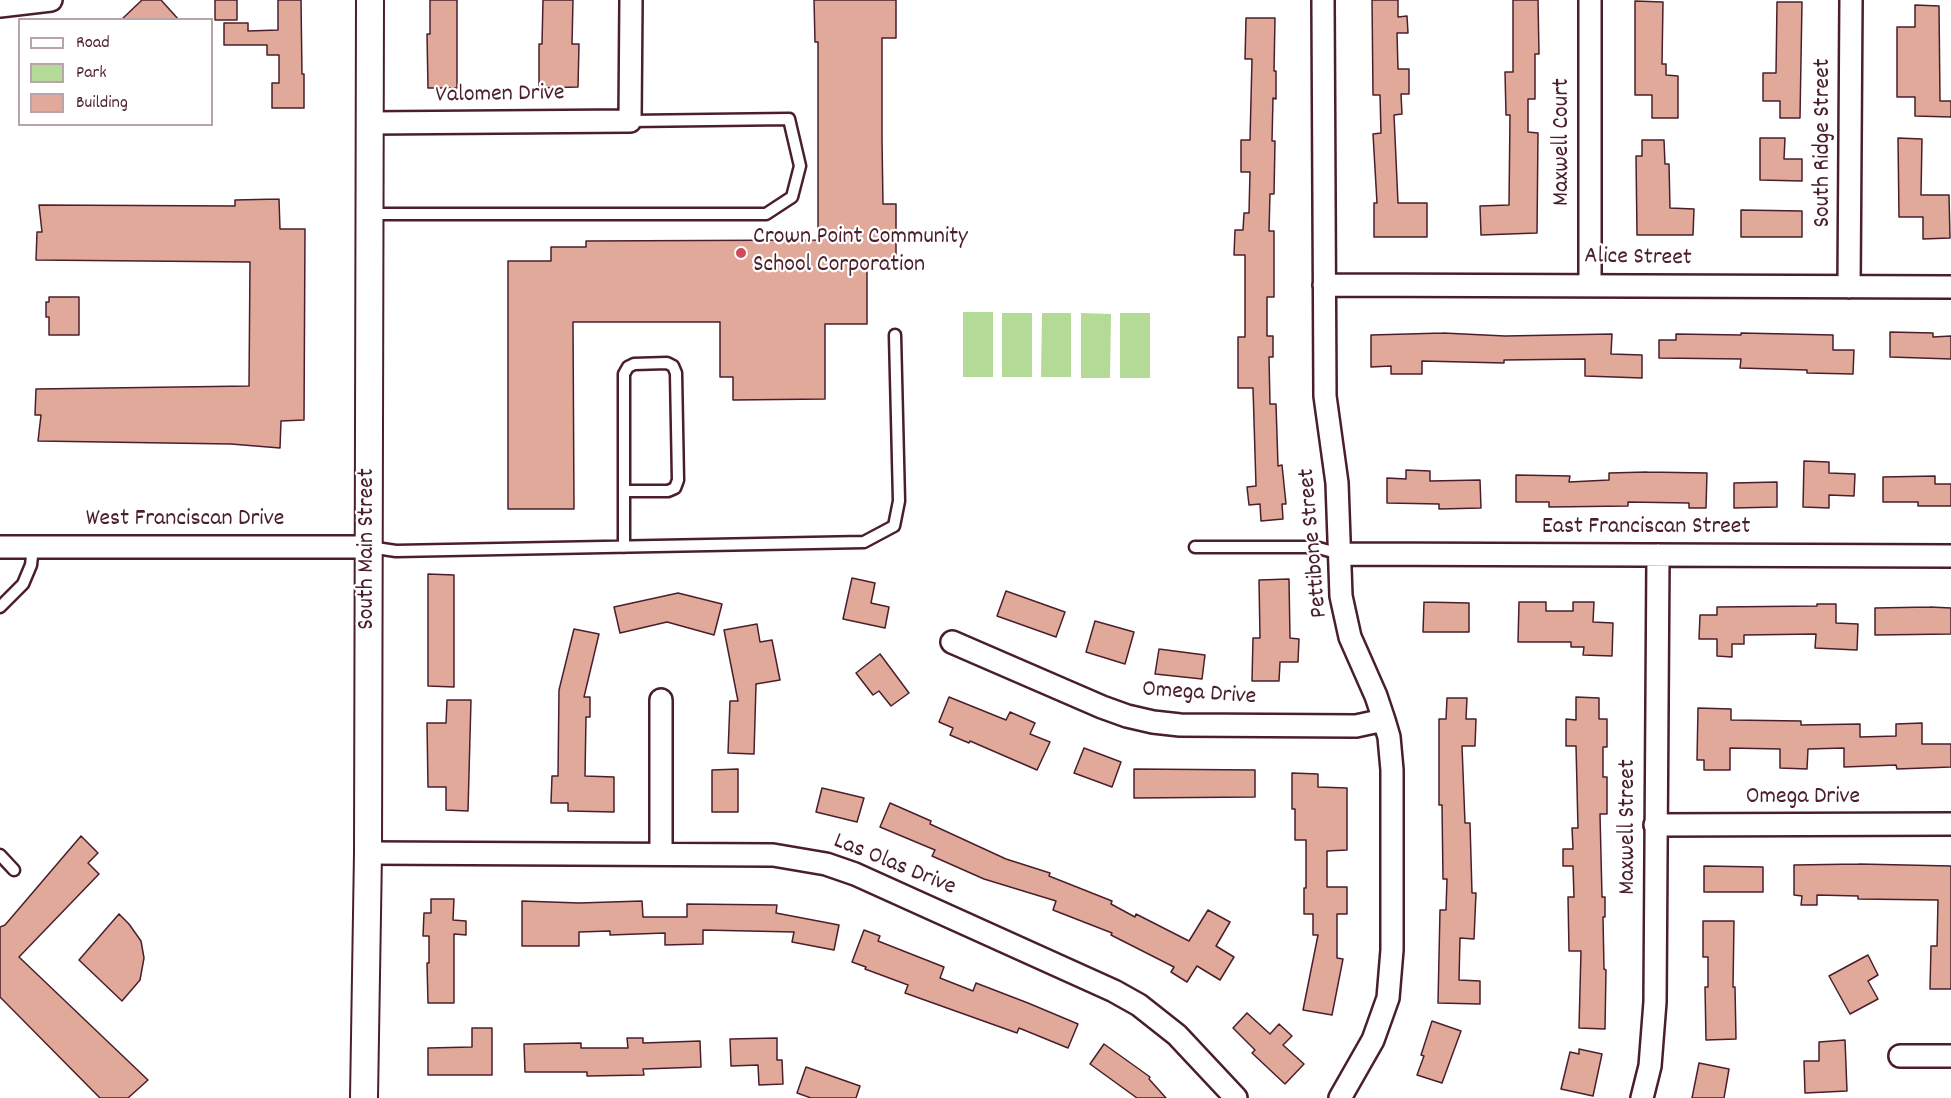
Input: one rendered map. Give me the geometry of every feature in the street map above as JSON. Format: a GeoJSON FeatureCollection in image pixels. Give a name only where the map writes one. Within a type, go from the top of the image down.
{"type":"FeatureCollection","features":[{"type":"Feature","properties":{"kind":"street"},"geometry":{"type":"LineString","coordinates":[[5,5],[51,0]]}},
{"type":"Feature","properties":{"kind":"street","name":"South Main Street"},"geometry":{"type":"LineString","coordinates":[[364,1098],[368,853],[370,0]]}},
{"type":"Feature","properties":{"kind":"street"},"geometry":{"type":"LineString","coordinates":[[630,121],[631,0]]}},
{"type":"Feature","properties":{"kind":"street","name":"Pettibone Street"},"geometry":{"type":"LineString","coordinates":[[1323,0],[1325,396],[1337,483],[1341,596],[1350,637],[1376,696],[1389,737],[1392,770],[1391,974],[1388,998],[1373,1040],[1340,1098]]}},
{"type":"Feature","properties":{"kind":"street","name":"Maxwell Court"},"geometry":{"type":"LineString","coordinates":[[1590,0],[1590,284]]}},
{"type":"Feature","properties":{"kind":"street","name":"South Ridge Street"},"geometry":{"type":"LineString","coordinates":[[1849,287],[1851,0]]}},
{"type":"Feature","properties":{"kind":"street","name":"Valomen Drive"},"geometry":{"type":"LineString","coordinates":[[370,123],[630,121]]}},
{"type":"Feature","properties":{"kind":"street","name":"Alice Street"},"geometry":{"type":"LineString","coordinates":[[1324,285],[1590,284],[1951,287]]}},
{"type":"Feature","properties":{"kind":"street","name":"West Franciscan Drive"},"geometry":{"type":"LineString","coordinates":[[0,547],[369,547]]}},
{"type":"Feature","properties":{"kind":"street","name":"East Franciscan Street"},"geometry":{"type":"LineString","coordinates":[[1340,554],[1951,556]]}},
{"type":"Feature","properties":{"kind":"street","name":"Maxwell Street"},"geometry":{"type":"LineString","coordinates":[[1642,1098],[1650,1066],[1654,1034],[1658,555]]}},
{"type":"Feature","properties":{"kind":"street","name":"Omega Drive"},"geometry":{"type":"LineString","coordinates":[[952,642],[1102,707],[1154,722],[1180,725],[1356,726],[1384,720]]}},
{"type":"Feature","properties":{"kind":"street"},"geometry":{"type":"LineString","coordinates":[[661,700],[661,854]]}},
{"type":"Feature","properties":{"kind":"street","name":"Omega Drive"},"geometry":{"type":"LineString","coordinates":[[1655,825],[1951,824]]}},
{"type":"Feature","properties":{"kind":"street","name":"Las Olas Drive"},"geometry":{"type":"LineString","coordinates":[[368,853],[773,855],[826,864],[855,874],[1114,991],[1139,1005],[1177,1035],[1236,1098]]}},
{"type":"Feature","properties":{"kind":"street"},"geometry":{"type":"LineString","coordinates":[[1900,1056],[1951,1056]]}},
{"type":"Feature","properties":{"kind":"lane"},"geometry":{"type":"LineString","coordinates":[[370,214],[766,214],[792,197],[800,166],[789,119],[630,121]]}},
{"type":"Feature","properties":{"kind":"lane"},"geometry":{"type":"LineString","coordinates":[[369,547],[396,551],[864,542],[894,526],[898,501],[895,335]]}},
{"type":"Feature","properties":{"kind":"lane"},"geometry":{"type":"LineString","coordinates":[[624,491],[668,491],[675,488],[678,480],[676,373],[673,366],[667,363],[634,364],[628,367],[624,374],[624,491],[624,547]]}},
{"type":"Feature","properties":{"kind":"lane"},"geometry":{"type":"LineString","coordinates":[[0,607],[23,584],[32,566],[33,547]]}},
{"type":"Feature","properties":{"kind":"lane"},"geometry":{"type":"LineString","coordinates":[[1195,547],[1315,547],[1340,554]]}},
{"type":"Feature","properties":{"kind":"lane"},"geometry":{"type":"LineString","coordinates":[[0,855],[14,870]]}},
{"type":"Feature","properties":{"kind":"green space"},"geometry":{"type":"Polygon","coordinates":[[[963,312],[993,312],[993,377],[963,377],[963,312]]]}},
{"type":"Feature","properties":{"kind":"green space"},"geometry":{"type":"Polygon","coordinates":[[[1002,313],[1032,313],[1032,377],[1002,377],[1002,313]]]}},
{"type":"Feature","properties":{"kind":"green space"},"geometry":{"type":"Polygon","coordinates":[[[1042,313],[1071,313],[1071,377],[1041,377],[1042,313]]]}},
{"type":"Feature","properties":{"kind":"green space"},"geometry":{"type":"Polygon","coordinates":[[[1081,313],[1111,314],[1110,378],[1081,378],[1081,313]]]}},
{"type":"Feature","properties":{"kind":"green space"},"geometry":{"type":"Polygon","coordinates":[[[1120,313],[1150,313],[1150,378],[1120,378],[1120,313]]]}},
{"type":"Feature","properties":{"kind":"building"},"geometry":{"type":"Polygon","coordinates":[[[142,0],[161,0],[177,18],[123,18],[142,0]]]}},
{"type":"Feature","properties":{"kind":"building"},"geometry":{"type":"Polygon","coordinates":[[[215,0],[237,0],[237,20],[215,20],[215,0]]]}},
{"type":"Feature","properties":{"kind":"building"},"geometry":{"type":"Polygon","coordinates":[[[278,0],[301,0],[304,108],[272,108],[272,83],[279,83],[279,55],[267,55],[267,45],[224,45],[224,23],[248,23],[248,31],[278,30],[278,0]]]}},
{"type":"Feature","properties":{"kind":"building"},"geometry":{"type":"Polygon","coordinates":[[[430,0],[457,0],[457,88],[428,88],[427,34],[430,34],[430,0]]]}},
{"type":"Feature","properties":{"kind":"building"},"geometry":{"type":"Polygon","coordinates":[[[543,0],[573,0],[572,44],[579,44],[578,87],[539,88],[539,44],[542,44],[543,0]]]}},
{"type":"Feature","properties":{"kind":"building","name":"Crown Point Community School Corporation"},"geometry":{"type":"Polygon","coordinates":[[[814,0],[896,0],[896,38],[882,38],[882,140],[883,204],[896,204],[896,263],[867,263],[867,324],[825,324],[825,399],[733,400],[733,377],[720,377],[720,322],[573,322],[574,509],[508,509],[508,261],[551,261],[551,247],[586,247],[586,241],[818,240],[818,42],[815,42],[814,0]]]}},
{"type":"Feature","properties":{"kind":"building"},"geometry":{"type":"Polygon","coordinates":[[[1372,0],[1398,0],[1398,17],[1407,16],[1408,33],[1397,33],[1398,69],[1409,69],[1409,94],[1401,94],[1402,114],[1394,115],[1398,203],[1427,203],[1427,237],[1374,237],[1374,203],[1377,203],[1373,134],[1381,133],[1380,95],[1373,95],[1372,0]]]}},
{"type":"Feature","properties":{"kind":"building"},"geometry":{"type":"Polygon","coordinates":[[[1513,0],[1538,0],[1539,54],[1535,54],[1535,99],[1528,99],[1528,132],[1538,133],[1537,233],[1481,235],[1480,206],[1509,205],[1510,115],[1506,115],[1505,72],[1513,72],[1513,0]]]}},
{"type":"Feature","properties":{"kind":"building"},"geometry":{"type":"Polygon","coordinates":[[[1635,1],[1663,2],[1662,64],[1666,64],[1666,75],[1678,76],[1678,118],[1652,118],[1652,95],[1635,95],[1635,1]]]}},
{"type":"Feature","properties":{"kind":"building"},"geometry":{"type":"Polygon","coordinates":[[[1777,2],[1802,2],[1800,118],[1780,118],[1780,101],[1763,101],[1763,73],[1776,73],[1777,2]]]}},
{"type":"Feature","properties":{"kind":"building"},"geometry":{"type":"Polygon","coordinates":[[[1915,5],[1939,6],[1940,101],[1951,101],[1951,117],[1915,116],[1915,97],[1897,97],[1897,27],[1915,27],[1915,5]]]}},
{"type":"Feature","properties":{"kind":"building"},"geometry":{"type":"Polygon","coordinates":[[[1246,18],[1275,18],[1276,99],[1273,98],[1272,141],[1275,141],[1274,194],[1270,194],[1269,231],[1274,231],[1274,297],[1267,297],[1267,336],[1273,336],[1273,357],[1269,357],[1270,404],[1276,404],[1278,466],[1282,465],[1286,504],[1282,504],[1283,519],[1261,521],[1260,504],[1249,505],[1247,487],[1256,486],[1253,388],[1238,388],[1238,337],[1245,337],[1245,255],[1234,255],[1235,230],[1243,230],[1244,213],[1249,213],[1250,172],[1241,172],[1241,140],[1250,140],[1252,59],[1245,59],[1246,18]]]}},
{"type":"Feature","properties":{"kind":"building"},"geometry":{"type":"Polygon","coordinates":[[[1760,138],[1785,138],[1784,159],[1802,159],[1802,181],[1760,180],[1760,138]]]}},
{"type":"Feature","properties":{"kind":"building"},"geometry":{"type":"Polygon","coordinates":[[[1898,138],[1922,139],[1921,195],[1949,195],[1950,238],[1923,239],[1923,217],[1899,217],[1898,138]]]}},
{"type":"Feature","properties":{"kind":"building"},"geometry":{"type":"Polygon","coordinates":[[[1642,140],[1664,140],[1665,164],[1669,164],[1670,208],[1694,209],[1693,235],[1637,235],[1636,156],[1642,156],[1642,140]]]}},
{"type":"Feature","properties":{"kind":"building"},"geometry":{"type":"Polygon","coordinates":[[[279,199],[280,229],[305,229],[304,420],[281,421],[280,448],[231,444],[38,441],[41,415],[35,415],[36,389],[249,386],[250,262],[36,260],[37,232],[42,232],[39,205],[235,206],[235,200],[279,199]]]}},
{"type":"Feature","properties":{"kind":"building"},"geometry":{"type":"Polygon","coordinates":[[[1741,210],[1802,211],[1802,237],[1741,237],[1741,210]]]}},
{"type":"Feature","properties":{"kind":"building"},"geometry":{"type":"Polygon","coordinates":[[[49,297],[79,297],[79,335],[49,335],[46,302],[49,302],[49,297]]]}},
{"type":"Feature","properties":{"kind":"building"},"geometry":{"type":"Polygon","coordinates":[[[1890,332],[1933,333],[1933,337],[1951,336],[1951,359],[1890,357],[1890,332]]]}},
{"type":"Feature","properties":{"kind":"building"},"geometry":{"type":"Polygon","coordinates":[[[1443,333],[1505,336],[1612,334],[1611,354],[1642,355],[1642,378],[1585,376],[1585,359],[1504,360],[1504,363],[1422,361],[1422,374],[1391,374],[1391,366],[1371,367],[1371,335],[1443,333]]]}},
{"type":"Feature","properties":{"kind":"building"},"geometry":{"type":"Polygon","coordinates":[[[1741,333],[1833,335],[1833,350],[1854,350],[1853,374],[1740,368],[1741,359],[1659,358],[1659,340],[1676,340],[1676,334],[1741,335],[1741,333]]]}},
{"type":"Feature","properties":{"kind":"building"},"geometry":{"type":"Polygon","coordinates":[[[1804,461],[1829,462],[1829,473],[1855,474],[1854,496],[1829,495],[1829,508],[1803,507],[1804,461]]]}},
{"type":"Feature","properties":{"kind":"building"},"geometry":{"type":"Polygon","coordinates":[[[1406,470],[1430,471],[1430,481],[1480,480],[1481,508],[1439,509],[1439,504],[1387,503],[1387,478],[1406,479],[1406,470]]]}},
{"type":"Feature","properties":{"kind":"building"},"geometry":{"type":"Polygon","coordinates":[[[1609,473],[1707,473],[1706,508],[1689,508],[1689,503],[1628,502],[1628,506],[1549,507],[1549,502],[1516,502],[1516,475],[1570,476],[1569,482],[1609,480],[1609,473]]]}},
{"type":"Feature","properties":{"kind":"building"},"geometry":{"type":"Polygon","coordinates":[[[1935,476],[1935,484],[1951,484],[1951,506],[1918,506],[1918,502],[1883,502],[1883,477],[1935,476]]]}},
{"type":"Feature","properties":{"kind":"building"},"geometry":{"type":"Polygon","coordinates":[[[1777,482],[1777,507],[1734,508],[1734,483],[1777,482]]]}},
{"type":"Feature","properties":{"kind":"building"},"geometry":{"type":"Polygon","coordinates":[[[428,574],[454,575],[454,687],[428,686],[428,574]]]}},
{"type":"Feature","properties":{"kind":"building"},"geometry":{"type":"Polygon","coordinates":[[[852,578],[875,583],[871,603],[889,607],[885,628],[843,619],[852,578]]]}},
{"type":"Feature","properties":{"kind":"building"},"geometry":{"type":"Polygon","coordinates":[[[1289,579],[1290,638],[1299,639],[1298,662],[1280,662],[1279,681],[1252,681],[1253,638],[1260,638],[1259,580],[1289,579]]]}},
{"type":"Feature","properties":{"kind":"building"},"geometry":{"type":"Polygon","coordinates":[[[1006,591],[1065,612],[1056,637],[997,616],[1006,591]]]}},
{"type":"Feature","properties":{"kind":"building"},"geometry":{"type":"Polygon","coordinates":[[[678,593],[722,604],[714,635],[667,622],[620,633],[614,607],[678,593]]]}},
{"type":"Feature","properties":{"kind":"building"},"geometry":{"type":"Polygon","coordinates":[[[1424,602],[1469,603],[1469,632],[1423,632],[1424,602]]]}},
{"type":"Feature","properties":{"kind":"building"},"geometry":{"type":"Polygon","coordinates":[[[1519,602],[1546,602],[1546,611],[1573,611],[1573,602],[1594,602],[1593,622],[1613,623],[1612,656],[1583,655],[1584,647],[1571,647],[1571,642],[1518,642],[1519,602]]]}},
{"type":"Feature","properties":{"kind":"building"},"geometry":{"type":"Polygon","coordinates":[[[1817,604],[1836,604],[1836,623],[1858,624],[1857,650],[1815,648],[1816,634],[1744,635],[1744,644],[1732,644],[1732,657],[1717,656],[1717,639],[1699,639],[1700,615],[1717,615],[1717,607],[1817,606],[1817,604]]]}},
{"type":"Feature","properties":{"kind":"building"},"geometry":{"type":"Polygon","coordinates":[[[1875,608],[1951,608],[1951,634],[1875,635],[1875,608]]]}},
{"type":"Feature","properties":{"kind":"building"},"geometry":{"type":"Polygon","coordinates":[[[1095,621],[1134,632],[1125,664],[1086,652],[1095,621]]]}},
{"type":"Feature","properties":{"kind":"building"},"geometry":{"type":"Polygon","coordinates":[[[757,624],[760,642],[772,640],[780,680],[756,684],[754,754],[728,753],[730,701],[738,701],[724,630],[757,624]]]}},
{"type":"Feature","properties":{"kind":"building"},"geometry":{"type":"Polygon","coordinates":[[[574,629],[599,634],[584,697],[590,697],[590,717],[586,717],[585,776],[614,777],[614,812],[568,811],[568,803],[551,803],[552,776],[558,776],[559,690],[574,629]]]}},
{"type":"Feature","properties":{"kind":"building"},"geometry":{"type":"Polygon","coordinates":[[[1159,649],[1205,655],[1202,679],[1155,674],[1159,649]]]}},
{"type":"Feature","properties":{"kind":"building"},"geometry":{"type":"Polygon","coordinates":[[[880,654],[909,693],[891,706],[879,691],[873,695],[856,673],[880,654]]]}},
{"type":"Feature","properties":{"kind":"building"},"geometry":{"type":"Polygon","coordinates":[[[949,697],[1006,720],[1010,712],[1035,723],[1030,734],[1050,742],[1037,770],[970,741],[969,743],[950,735],[953,728],[939,722],[949,697]]]}},
{"type":"Feature","properties":{"kind":"building"},"geometry":{"type":"Polygon","coordinates":[[[1576,697],[1599,698],[1599,719],[1607,719],[1607,747],[1603,747],[1603,777],[1607,777],[1607,814],[1600,814],[1602,897],[1605,897],[1605,917],[1603,917],[1604,969],[1606,970],[1605,1029],[1579,1028],[1581,951],[1569,951],[1568,897],[1574,897],[1573,866],[1563,866],[1563,849],[1573,849],[1572,828],[1578,828],[1576,746],[1566,746],[1566,719],[1576,720],[1576,697]]]}},
{"type":"Feature","properties":{"kind":"building"},"geometry":{"type":"Polygon","coordinates":[[[1447,698],[1467,698],[1466,719],[1476,719],[1475,746],[1462,746],[1465,823],[1470,823],[1472,893],[1476,893],[1474,939],[1460,938],[1459,980],[1480,981],[1480,1004],[1438,1003],[1440,910],[1446,910],[1447,879],[1443,879],[1442,805],[1439,805],[1439,719],[1446,719],[1447,698]]]}},
{"type":"Feature","properties":{"kind":"building"},"geometry":{"type":"Polygon","coordinates":[[[447,700],[471,700],[468,811],[446,810],[446,787],[428,787],[427,723],[446,723],[447,700]]]}},
{"type":"Feature","properties":{"kind":"building"},"geometry":{"type":"Polygon","coordinates":[[[1698,708],[1731,709],[1731,720],[1801,721],[1801,725],[1860,724],[1860,737],[1896,736],[1896,724],[1922,723],[1922,744],[1951,744],[1951,767],[1897,769],[1896,765],[1844,767],[1844,748],[1808,749],[1807,769],[1780,768],[1780,749],[1730,748],[1730,770],[1704,770],[1704,760],[1697,760],[1698,708]]]}},
{"type":"Feature","properties":{"kind":"building"},"geometry":{"type":"Polygon","coordinates":[[[1084,748],[1121,762],[1112,787],[1074,773],[1084,748]]]}},
{"type":"Feature","properties":{"kind":"building"},"geometry":{"type":"Polygon","coordinates":[[[738,769],[738,812],[712,812],[712,770],[738,769]]]}},
{"type":"Feature","properties":{"kind":"building"},"geometry":{"type":"Polygon","coordinates":[[[1134,769],[1255,770],[1255,797],[1134,798],[1134,769]]]}},
{"type":"Feature","properties":{"kind":"building"},"geometry":{"type":"Polygon","coordinates":[[[1292,773],[1318,774],[1318,787],[1347,788],[1347,850],[1327,851],[1327,887],[1347,887],[1347,914],[1337,914],[1337,958],[1343,959],[1332,1015],[1303,1010],[1318,935],[1313,935],[1313,914],[1304,914],[1306,840],[1295,840],[1292,773]]]}},
{"type":"Feature","properties":{"kind":"building"},"geometry":{"type":"Polygon","coordinates":[[[822,788],[864,798],[857,822],[816,812],[822,788]]]}},
{"type":"Feature","properties":{"kind":"building"},"geometry":{"type":"Polygon","coordinates":[[[890,803],[1006,859],[1050,873],[1049,876],[1112,901],[1111,904],[1135,917],[1136,914],[1189,941],[1208,910],[1230,922],[1216,946],[1234,957],[1220,980],[1197,966],[1187,982],[1171,972],[1174,967],[1111,935],[1112,933],[1053,910],[1056,901],[984,879],[932,856],[935,850],[880,827],[890,803]]]}},
{"type":"Feature","properties":{"kind":"building"},"geometry":{"type":"Polygon","coordinates":[[[81,836],[98,853],[88,863],[99,874],[19,957],[148,1080],[128,1098],[100,1098],[0,997],[0,927],[5,925],[81,836]]]}},
{"type":"Feature","properties":{"kind":"building"},"geometry":{"type":"Polygon","coordinates":[[[1794,865],[1951,866],[1951,989],[1930,989],[1931,946],[1937,946],[1938,900],[1858,899],[1858,896],[1817,895],[1817,905],[1801,905],[1802,896],[1794,895],[1794,865]]]}},
{"type":"Feature","properties":{"kind":"building"},"geometry":{"type":"Polygon","coordinates":[[[1704,866],[1763,867],[1763,892],[1704,892],[1704,866]]]}},
{"type":"Feature","properties":{"kind":"building"},"geometry":{"type":"Polygon","coordinates":[[[431,899],[454,899],[453,920],[466,921],[466,935],[454,934],[454,1003],[428,1003],[429,936],[423,936],[424,913],[431,913],[431,899]]]}},
{"type":"Feature","properties":{"kind":"building"},"geometry":{"type":"Polygon","coordinates":[[[522,901],[579,903],[642,901],[643,917],[687,917],[687,904],[777,905],[776,913],[839,925],[834,950],[792,942],[794,932],[703,930],[703,944],[665,945],[665,933],[610,935],[610,931],[579,932],[579,946],[522,946],[522,901]]]}},
{"type":"Feature","properties":{"kind":"building"},"geometry":{"type":"Polygon","coordinates":[[[119,914],[141,941],[144,958],[140,980],[122,1001],[79,960],[119,914]]]}},
{"type":"Feature","properties":{"kind":"building"},"geometry":{"type":"Polygon","coordinates":[[[1703,921],[1734,921],[1733,987],[1735,987],[1736,1039],[1706,1040],[1705,987],[1708,987],[1708,957],[1703,957],[1703,921]]]}},
{"type":"Feature","properties":{"kind":"building"},"geometry":{"type":"Polygon","coordinates":[[[864,930],[880,936],[878,941],[944,967],[940,978],[973,991],[976,983],[1078,1024],[1068,1048],[1019,1028],[1017,1033],[905,993],[908,985],[852,962],[864,930]]]}},
{"type":"Feature","properties":{"kind":"building"},"geometry":{"type":"Polygon","coordinates":[[[1868,955],[1878,975],[1868,981],[1878,999],[1850,1014],[1829,976],[1868,955]]]}},
{"type":"Feature","properties":{"kind":"building"},"geometry":{"type":"Polygon","coordinates":[[[1247,1013],[1270,1034],[1279,1024],[1292,1036],[1283,1045],[1304,1064],[1285,1084],[1252,1053],[1255,1050],[1233,1028],[1247,1013]]]}},
{"type":"Feature","properties":{"kind":"building"},"geometry":{"type":"Polygon","coordinates":[[[1432,1021],[1461,1031],[1442,1083],[1417,1075],[1432,1021]]]}},
{"type":"Feature","properties":{"kind":"building"},"geometry":{"type":"Polygon","coordinates":[[[472,1028],[492,1028],[492,1075],[428,1075],[428,1048],[472,1047],[472,1028]]]}},
{"type":"Feature","properties":{"kind":"building"},"geometry":{"type":"Polygon","coordinates":[[[627,1038],[643,1038],[643,1043],[700,1041],[701,1067],[643,1069],[644,1075],[587,1076],[587,1072],[525,1072],[524,1044],[581,1043],[581,1048],[628,1048],[627,1038]]]}},
{"type":"Feature","properties":{"kind":"building"},"geometry":{"type":"Polygon","coordinates":[[[777,1038],[777,1060],[782,1060],[783,1084],[759,1085],[758,1065],[731,1066],[730,1039],[777,1038]]]}},
{"type":"Feature","properties":{"kind":"building"},"geometry":{"type":"Polygon","coordinates":[[[1845,1040],[1847,1091],[1805,1093],[1804,1061],[1819,1061],[1819,1042],[1845,1040]]]}},
{"type":"Feature","properties":{"kind":"building"},"geometry":{"type":"Polygon","coordinates":[[[1104,1044],[1150,1077],[1149,1079],[1166,1098],[1137,1098],[1090,1064],[1104,1044]]]}},
{"type":"Feature","properties":{"kind":"building"},"geometry":{"type":"Polygon","coordinates":[[[1579,1049],[1602,1054],[1593,1096],[1561,1089],[1570,1052],[1579,1054],[1579,1049]]]}},
{"type":"Feature","properties":{"kind":"building"},"geometry":{"type":"Polygon","coordinates":[[[1699,1063],[1729,1069],[1724,1098],[1692,1098],[1699,1063]]]}},
{"type":"Feature","properties":{"kind":"building"},"geometry":{"type":"Polygon","coordinates":[[[806,1067],[860,1086],[856,1098],[811,1098],[797,1093],[806,1067]]]}},
{"type":"Feature","properties":{"kind":"place","name":"Crown Point Community School Corporation"},"geometry":{"type":"Point","coordinates":[741,253]}}]}
